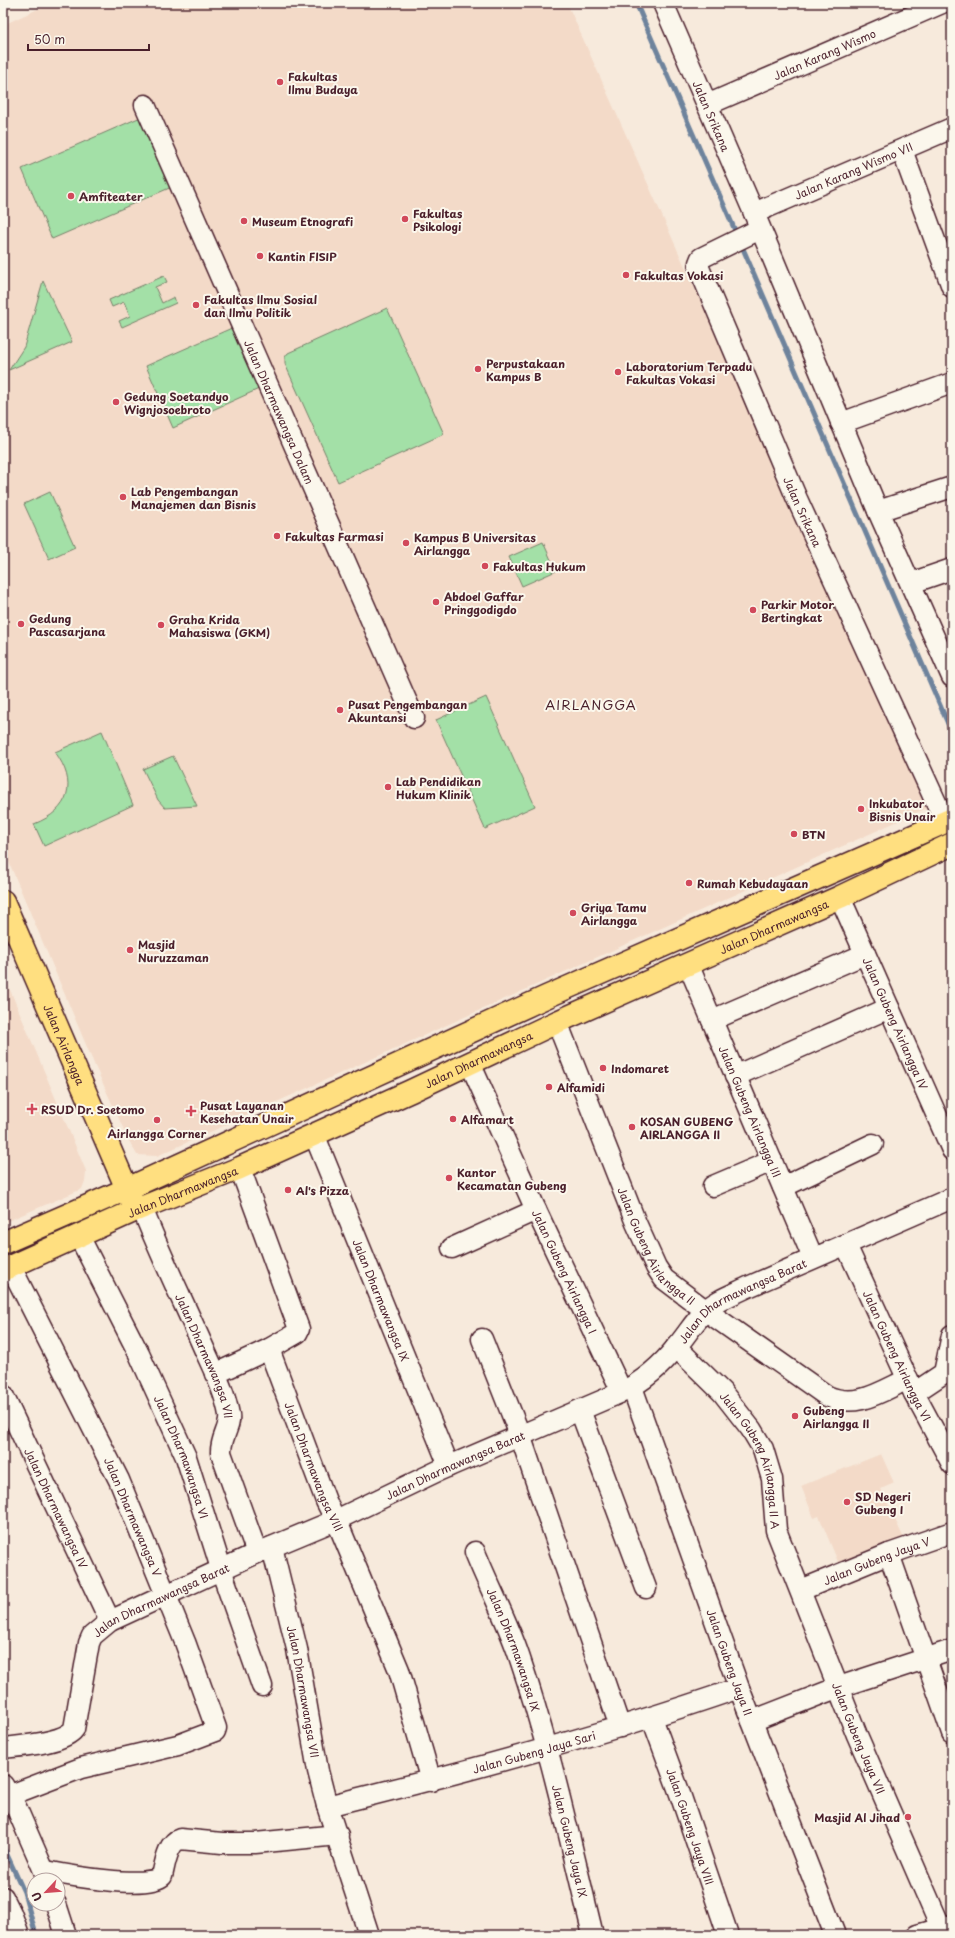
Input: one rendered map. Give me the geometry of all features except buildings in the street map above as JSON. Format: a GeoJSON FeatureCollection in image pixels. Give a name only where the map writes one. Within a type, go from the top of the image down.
{"type":"FeatureCollection","features":[{"type":"Feature","properties":{"kind":"main road","name":"Jalan Dharmawangsa"},"geometry":{"type":"LineString","coordinates":[[3,1243],[121,1192],[546,997],[949,820]]}},
{"type":"Feature","properties":{"kind":"main road","name":"Jalan Dharmawangsa"},"geometry":{"type":"LineString","coordinates":[[7,1268],[134,1211],[240,1168],[411,1091],[557,1022],[840,897],[952,844]]}},
{"type":"Feature","properties":{"kind":"main road","name":"Jalan Airlangga"},"geometry":{"type":"LineString","coordinates":[[3,902],[121,1192]]}},
{"type":"Feature","properties":{"kind":"main road","name":"Jalan Airlangga"},"geometry":{"type":"LineString","coordinates":[[3,939],[121,1192],[134,1211]]}},
{"type":"Feature","properties":{"kind":"main road"},"geometry":{"type":"LineString","coordinates":[[400,1064],[411,1091]]}},
{"type":"Feature","properties":{"kind":"street","name":"Jalan Srikana"},"geometry":{"type":"LineString","coordinates":[[663,3],[707,105],[754,226],[878,511],[911,583],[948,654],[952,677]]}},
{"type":"Feature","properties":{"kind":"street","name":"Jalan Karang Wismo"},"geometry":{"type":"LineString","coordinates":[[707,105],[942,3]]}},
{"type":"Feature","properties":{"kind":"street","name":"Jalan Dharmawangsa Dalam"},"geometry":{"type":"LineString","coordinates":[[145,105],[414,718]]}},
{"type":"Feature","properties":{"kind":"street","name":"Jalan Karang Wismo VII"},"geometry":{"type":"LineString","coordinates":[[754,226],[902,150],[952,128]]}},
{"type":"Feature","properties":{"kind":"street"},"geometry":{"type":"LineString","coordinates":[[902,150],[952,287]]}},
{"type":"Feature","properties":{"kind":"street","name":"Jalan Srikana"},"geometry":{"type":"LineString","coordinates":[[754,226],[702,258],[698,263],[699,268],[801,506],[949,820]]}},
{"type":"Feature","properties":{"kind":"street"},"geometry":{"type":"LineString","coordinates":[[841,423],[952,383]]}},
{"type":"Feature","properties":{"kind":"street"},"geometry":{"type":"LineString","coordinates":[[878,511],[952,487]]}},
{"type":"Feature","properties":{"kind":"street"},"geometry":{"type":"LineString","coordinates":[[911,583],[952,570]]}},
{"type":"Feature","properties":{"kind":"street","name":"Jalan Gubeng Airlangga IV"},"geometry":{"type":"LineString","coordinates":[[840,897],[952,1150]]}},
{"type":"Feature","properties":{"kind":"street"},"geometry":{"type":"LineString","coordinates":[[712,1020],[865,954]]}},
{"type":"Feature","properties":{"kind":"street","name":"Jalan Gubeng Airlangga III"},"geometry":{"type":"LineString","coordinates":[[688,964],[813,1258]]}},
{"type":"Feature","properties":{"kind":"street"},"geometry":{"type":"LineString","coordinates":[[735,1076],[889,1008]]}},
{"type":"Feature","properties":{"kind":"street","name":"Jalan Gubeng Airlangga II"},"geometry":{"type":"LineString","coordinates":[[557,1022],[636,1223],[656,1267],[664,1279],[814,1389],[837,1400],[856,1401],[911,1386],[944,1374],[952,1335]]}},
{"type":"Feature","properties":{"kind":"street","name":"Jalan Gubeng Airlangga I"},"geometry":{"type":"LineString","coordinates":[[470,1063],[536,1210],[627,1390]]}},
{"type":"Feature","properties":{"kind":"street","name":"Jalan Dharmawangsa IX"},"geometry":{"type":"LineString","coordinates":[[314,1134],[449,1466]]}},
{"type":"Feature","properties":{"kind":"street"},"geometry":{"type":"LineString","coordinates":[[783,1187],[873,1144]]}},
{"type":"Feature","properties":{"kind":"street"},"geometry":{"type":"LineString","coordinates":[[713,1186],[772,1161]]}},
{"type":"Feature","properties":{"kind":"street"},"geometry":{"type":"LineString","coordinates":[[215,1374],[269,1349],[297,1333],[299,1329],[240,1168]]}},
{"type":"Feature","properties":{"kind":"street","name":"Jalan Dharmawangsa Barat"},"geometry":{"type":"LineString","coordinates":[[3,1748],[60,1738],[72,1732],[74,1729],[88,1643],[92,1636],[110,1621],[265,1550],[336,1520],[449,1466],[627,1390],[652,1372],[676,1347],[705,1310],[748,1287],[952,1198]]}},
{"type":"Feature","properties":{"kind":"street"},"geometry":{"type":"LineString","coordinates":[[452,1248],[536,1210]]}},
{"type":"Feature","properties":{"kind":"street","name":"Jalan Dharmawangsa VII"},"geometry":{"type":"LineString","coordinates":[[134,1211],[215,1374],[230,1416],[221,1445],[223,1460],[265,1550],[295,1642],[318,1771],[327,1806],[338,1835],[369,1935]]}},
{"type":"Feature","properties":{"kind":"street","name":"Jalan Dharmawangsa VI"},"geometry":{"type":"LineString","coordinates":[[79,1236],[139,1354],[186,1458],[223,1569],[225,1581],[262,1686]]}},
{"type":"Feature","properties":{"kind":"street","name":"Jalan Gubeng Airlangga VI"},"geometry":{"type":"LineString","coordinates":[[846,1245],[911,1386],[951,1462]]}},
{"type":"Feature","properties":{"kind":"street","name":"Jalan Dharmawangsa V"},"geometry":{"type":"LineString","coordinates":[[6,1790],[81,1768],[178,1745],[215,1731],[202,1688],[119,1480],[7,1268]]}},
{"type":"Feature","properties":{"kind":"street"},"geometry":{"type":"LineString","coordinates":[[482,1339],[520,1435],[620,1727]]}},
{"type":"Feature","properties":{"kind":"street","name":"Jalan Gubeng Airlangga II A"},"geometry":{"type":"LineString","coordinates":[[676,1347],[722,1392],[751,1429],[763,1449],[772,1479],[776,1530],[801,1590]]}},
{"type":"Feature","properties":{"kind":"street","name":"Jalan Dharmawangsa VIII"},"geometry":{"type":"LineString","coordinates":[[269,1349],[321,1487],[399,1670],[431,1781]]}},
{"type":"Feature","properties":{"kind":"street","name":"Jalan Gubeng Jaya II"},"geometry":{"type":"LineString","coordinates":[[627,1390],[752,1721],[829,1933]]}},
{"type":"Feature","properties":{"kind":"street","name":"Jalan Dharmawangsa IV"},"geometry":{"type":"LineString","coordinates":[[3,1395],[110,1621]]}},
{"type":"Feature","properties":{"kind":"street"},"geometry":{"type":"LineString","coordinates":[[580,1410],[646,1588]]}},
{"type":"Feature","properties":{"kind":"street","name":"Jalan Gubeng Jaya V"},"geometry":{"type":"LineString","coordinates":[[801,1590],[889,1554],[952,1532]]}},
{"type":"Feature","properties":{"kind":"street","name":"Jalan Dharmawangsa IX"},"geometry":{"type":"LineString","coordinates":[[475,1552],[518,1654],[547,1748]]}},
{"type":"Feature","properties":{"kind":"street"},"geometry":{"type":"LineString","coordinates":[[889,1554],[952,1733]]}},
{"type":"Feature","properties":{"kind":"street","name":"Jalan Gubeng Jaya VII"},"geometry":{"type":"LineString","coordinates":[[801,1590],[857,1735],[946,1927]]}},
{"type":"Feature","properties":{"kind":"street"},"geometry":{"type":"LineString","coordinates":[[752,1721],[838,1687],[952,1650]]}},
{"type":"Feature","properties":{"kind":"street","name":"Jalan Gubeng Jaya Sari"},"geometry":{"type":"LineString","coordinates":[[327,1806],[431,1781],[652,1718],[739,1688]]}},
{"type":"Feature","properties":{"kind":"street","name":"Jalan Gubeng Jaya VIII"},"geometry":{"type":"LineString","coordinates":[[652,1718],[680,1794],[728,1935]]}},
{"type":"Feature","properties":{"kind":"street","name":"Jalan Gubeng Jaya IX"},"geometry":{"type":"LineString","coordinates":[[547,1748],[593,1935]]}},
{"type":"Feature","properties":{"kind":"street"},"geometry":{"type":"LineString","coordinates":[[6,1790],[17,1809],[45,1872]]}},
{"type":"Feature","properties":{"kind":"street"},"geometry":{"type":"LineString","coordinates":[[66,1877],[153,1882],[162,1876],[170,1847],[175,1840],[180,1839],[222,1843],[255,1843],[338,1835]]}},
{"type":"Feature","properties":{"kind":"street"},"geometry":{"type":"LineString","coordinates":[[3,1897],[12,1913],[19,1935]]}},
{"type":"Feature","properties":{"kind":"street"},"geometry":{"type":"LineString","coordinates":[[59,1912],[66,1935]]}},
{"type":"Feature","properties":{"kind":"street"},"geometry":{"type":"LineString","coordinates":[[917,1935],[946,1927]]}},
{"type":"Feature","properties":{"kind":"shaded area","name":"Kampus B Universitas Airlangga"},"geometry":{"type":"Polygon","coordinates":[[[51,3],[567,3],[927,808],[157,1156],[137,1155],[128,1139],[95,1066],[3,848],[3,25],[51,3]]]}},
{"type":"Feature","properties":{"kind":"shaded area","name":"RSUD Dr. Soetomo"},"geometry":{"type":"Polygon","coordinates":[[[3,973],[86,1171],[82,1189],[3,1223],[3,973]]]}},
{"type":"Feature","properties":{"kind":"shaded area","name":"SD Negeri Gubeng I"},"geometry":{"type":"Polygon","coordinates":[[[881,1454],[894,1483],[881,1489],[905,1541],[841,1569],[819,1516],[814,1518],[801,1486],[881,1454]]]}},
{"type":"Feature","properties":{"kind":"green space"},"geometry":{"type":"Polygon","coordinates":[[[143,116],[174,186],[52,239],[22,169],[143,116]]]}},
{"type":"Feature","properties":{"kind":"green space"},"geometry":{"type":"Polygon","coordinates":[[[164,276],[167,282],[155,287],[162,303],[174,297],[176,303],[122,327],[119,321],[130,316],[124,302],[112,307],[109,300],[164,276]]]}},
{"type":"Feature","properties":{"kind":"green space"},"geometry":{"type":"Polygon","coordinates":[[[43,281],[72,342],[9,370],[24,347],[43,281]]]}},
{"type":"Feature","properties":{"kind":"green space"},"geometry":{"type":"Polygon","coordinates":[[[387,308],[444,434],[338,482],[285,364],[285,357],[288,353],[387,308]]]}},
{"type":"Feature","properties":{"kind":"green space"},"geometry":{"type":"Polygon","coordinates":[[[234,327],[261,388],[173,428],[146,366],[234,327]]]}},
{"type":"Feature","properties":{"kind":"green space"},"geometry":{"type":"Polygon","coordinates":[[[50,492],[75,547],[49,559],[24,504],[50,492]]]}},
{"type":"Feature","properties":{"kind":"green space"},"geometry":{"type":"Polygon","coordinates":[[[543,542],[556,571],[522,586],[509,557],[543,542]]]}},
{"type":"Feature","properties":{"kind":"green space"},"geometry":{"type":"Polygon","coordinates":[[[486,697],[535,806],[485,829],[436,720],[486,697]]]}},
{"type":"Feature","properties":{"kind":"green space"},"geometry":{"type":"Polygon","coordinates":[[[102,731],[133,805],[44,846],[34,824],[56,811],[63,803],[67,794],[68,785],[66,774],[62,763],[55,752],[102,731]]]}},
{"type":"Feature","properties":{"kind":"green space"},"geometry":{"type":"Polygon","coordinates":[[[173,756],[197,806],[165,808],[158,800],[143,769],[173,756]]]}},
{"type":"Feature","properties":{"kind":"waterway"},"geometry":{"type":"LineString","coordinates":[[636,3],[737,235]]}},
{"type":"Feature","properties":{"kind":"waterway"},"geometry":{"type":"LineString","coordinates":[[741,244],[952,733]]}},
{"type":"Feature","properties":{"kind":"waterway"},"geometry":{"type":"LineString","coordinates":[[3,1846],[24,1892],[36,1935]]}},
{"type":"Feature","properties":{"kind":"place","name":"Fakultas Ilmu Budaya"},"geometry":{"type":"Point","coordinates":[280,82]}},
{"type":"Feature","properties":{"kind":"place","name":"Amfiteater"},"geometry":{"type":"Point","coordinates":[71,196]}},
{"type":"Feature","properties":{"kind":"place","name":"Fakultas Psikologi"},"geometry":{"type":"Point","coordinates":[405,219]}},
{"type":"Feature","properties":{"kind":"place","name":"Museum Etnografi"},"geometry":{"type":"Point","coordinates":[244,221]}},
{"type":"Feature","properties":{"kind":"place","name":"Kantin FISIP"},"geometry":{"type":"Point","coordinates":[260,256]}},
{"type":"Feature","properties":{"kind":"place","name":"Fakultas Vokasi"},"geometry":{"type":"Point","coordinates":[626,275]}},
{"type":"Feature","properties":{"kind":"place","name":"Fakultas Ilmu Sosial dan Ilmu Politik"},"geometry":{"type":"Point","coordinates":[196,305]}},
{"type":"Feature","properties":{"kind":"place","name":"Perpustakaan Kampus B"},"geometry":{"type":"Point","coordinates":[478,369]}},
{"type":"Feature","properties":{"kind":"place","name":"Laboratorium Terpadu Fakultas Vokasi"},"geometry":{"type":"Point","coordinates":[618,372]}},
{"type":"Feature","properties":{"kind":"place","name":"Gedung Soetandyo Wignjosoebroto"},"geometry":{"type":"Point","coordinates":[116,402]}},
{"type":"Feature","properties":{"kind":"place","name":"Lab Pengembangan Manajemen dan Bisnis"},"geometry":{"type":"Point","coordinates":[123,497]}},
{"type":"Feature","properties":{"kind":"place","name":"Fakultas Farmasi"},"geometry":{"type":"Point","coordinates":[277,536]}},
{"type":"Feature","properties":{"kind":"place","name":"Kampus B Universitas Airlangga"},"geometry":{"type":"Point","coordinates":[406,543]}},
{"type":"Feature","properties":{"kind":"place","name":"Fakultas Hukum"},"geometry":{"type":"Point","coordinates":[485,566]}},
{"type":"Feature","properties":{"kind":"place","name":"Abdoel Gaffar Pringgodigdo"},"geometry":{"type":"Point","coordinates":[436,602]}},
{"type":"Feature","properties":{"kind":"place","name":"Parkir Motor Bertingkat"},"geometry":{"type":"Point","coordinates":[753,610]}},
{"type":"Feature","properties":{"kind":"place","name":"Gedung Pascasarjana"},"geometry":{"type":"Point","coordinates":[21,624]}},
{"type":"Feature","properties":{"kind":"place","name":"Graha Krida Mahasiswa (GKM)"},"geometry":{"type":"Point","coordinates":[161,625]}},
{"type":"Feature","properties":{"kind":"place","name":"Pusat Pengembangan Akuntansi"},"geometry":{"type":"Point","coordinates":[340,710]}},
{"type":"Feature","properties":{"kind":"place","name":"Lab Pendidikan Hukum Klinik"},"geometry":{"type":"Point","coordinates":[388,787]}},
{"type":"Feature","properties":{"kind":"place","name":"Inkubator Bisnis Unair"},"geometry":{"type":"Point","coordinates":[861,809]}},
{"type":"Feature","properties":{"kind":"place","name":"BTN"},"geometry":{"type":"Point","coordinates":[794,834]}},
{"type":"Feature","properties":{"kind":"place","name":"Rumah Kebudayaan"},"geometry":{"type":"Point","coordinates":[689,883]}},
{"type":"Feature","properties":{"kind":"place","name":"Griya Tamu Airlangga"},"geometry":{"type":"Point","coordinates":[573,913]}},
{"type":"Feature","properties":{"kind":"place","name":"Masjid Nuruzzaman"},"geometry":{"type":"Point","coordinates":[130,950]}},
{"type":"Feature","properties":{"kind":"place","name":"Indomaret"},"geometry":{"type":"Point","coordinates":[603,1068]}},
{"type":"Feature","properties":{"kind":"place","name":"Alfamidi"},"geometry":{"type":"Point","coordinates":[549,1087]}},
{"type":"Feature","properties":{"kind":"place","name":"RSUD Dr. Soetomo"},"geometry":{"type":"Point","coordinates":[32,1109]}},
{"type":"Feature","properties":{"kind":"place","name":"Pusat Layanan Kesehatan Unair"},"geometry":{"type":"Point","coordinates":[191,1111]}},
{"type":"Feature","properties":{"kind":"place","name":"Alfamart"},"geometry":{"type":"Point","coordinates":[453,1119]}},
{"type":"Feature","properties":{"kind":"place","name":"Airlangga Corner"},"geometry":{"type":"Point","coordinates":[157,1120]}},
{"type":"Feature","properties":{"kind":"place","name":"KOSAN GUBENG AIRLANGGA II"},"geometry":{"type":"Point","coordinates":[632,1127]}},
{"type":"Feature","properties":{"kind":"place","name":"Kantor Kecamatan Gubeng"},"geometry":{"type":"Point","coordinates":[449,1178]}},
{"type":"Feature","properties":{"kind":"place","name":"Al's Pizza"},"geometry":{"type":"Point","coordinates":[288,1190]}},
{"type":"Feature","properties":{"kind":"place","name":"Gubeng Airlangga II"},"geometry":{"type":"Point","coordinates":[795,1416]}},
{"type":"Feature","properties":{"kind":"place","name":"SD Negeri Gubeng I"},"geometry":{"type":"Point","coordinates":[847,1502]}},
{"type":"Feature","properties":{"kind":"place","name":"Masjid Al Jihad"},"geometry":{"type":"Point","coordinates":[908,1817]}},
{"type":"Feature","properties":{"kind":"district","name":"AIRLANGGA"},"geometry":{"type":"Point","coordinates":[591,704]}}]}
